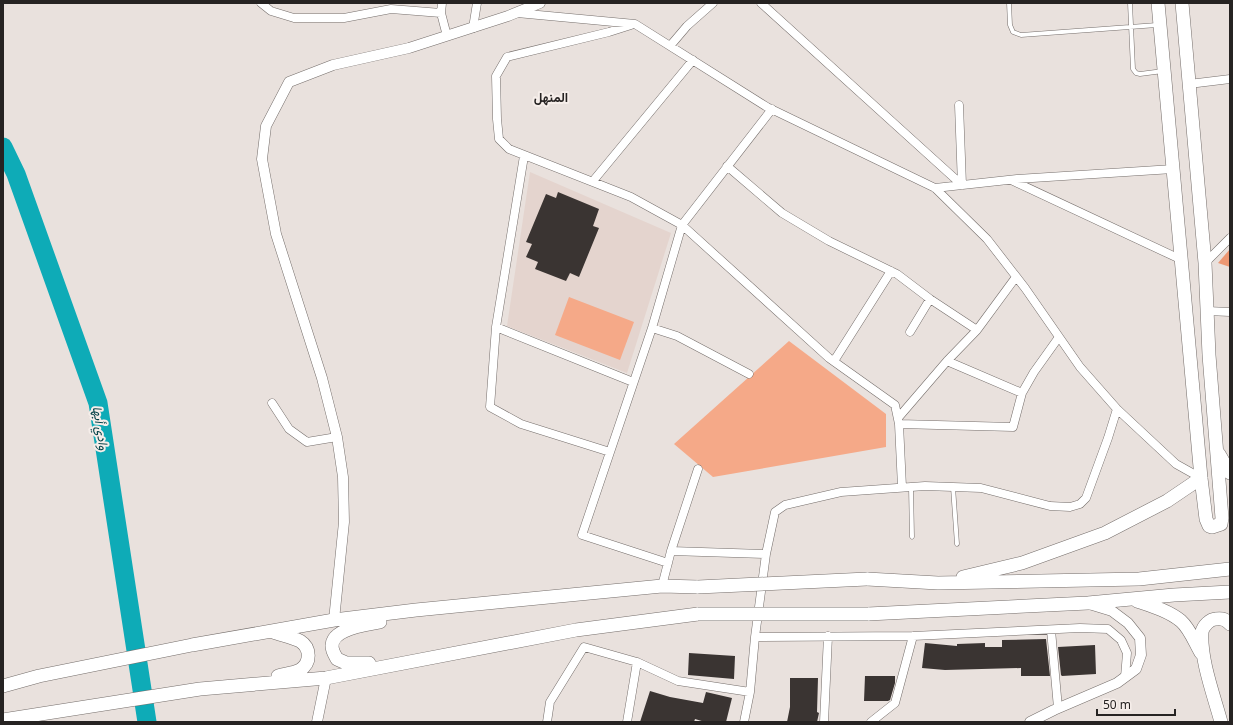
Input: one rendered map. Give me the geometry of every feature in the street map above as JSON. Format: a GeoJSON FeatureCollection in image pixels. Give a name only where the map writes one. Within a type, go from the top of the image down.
{"type":"FeatureCollection","features":[{"type":"Feature","properties":{"kind":"main road"},"geometry":{"type":"LineString","coordinates":[[1158,3],[1201,478],[1207,523],[1212,527],[1221,524],[1222,518],[1209,354],[1205,263],[1182,3]]}},
{"type":"Feature","properties":{"kind":"main road"},"geometry":{"type":"LineString","coordinates":[[1216,448],[1230,473]]}},
{"type":"Feature","properties":{"kind":"main road"},"geometry":{"type":"LineString","coordinates":[[938,583],[1022,563],[1105,533],[1167,501],[1201,478]]}},
{"type":"Feature","properties":{"kind":"main road"},"geometry":{"type":"LineString","coordinates":[[3,686],[39,676],[334,620],[416,610],[662,586],[698,587],[867,579],[938,583],[1138,579],[1230,569]]}},
{"type":"Feature","properties":{"kind":"main road"},"geometry":{"type":"LineString","coordinates":[[3,720],[200,688],[326,678],[401,662],[576,630],[698,614],[868,614],[1088,603],[1174,595],[1230,592]]}},
{"type":"Feature","properties":{"kind":"main road"},"geometry":{"type":"LineString","coordinates":[[1133,600],[1168,613],[1181,622],[1191,634],[1204,659]]}},
{"type":"Feature","properties":{"kind":"main road"},"geometry":{"type":"LineString","coordinates":[[401,662],[346,663],[337,660],[332,650],[334,640],[340,632],[385,621],[416,610]]}},
{"type":"Feature","properties":{"kind":"main road"},"geometry":{"type":"LineString","coordinates":[[1221,722],[1204,659],[1202,631],[1209,621],[1215,618],[1222,619],[1230,624]]}},
{"type":"Feature","properties":{"kind":"main road"},"geometry":{"type":"LineString","coordinates":[[242,685],[300,670],[306,665],[309,656],[307,648],[300,641],[271,631]]}},
{"type":"Feature","properties":{"kind":"street"},"geometry":{"type":"LineString","coordinates":[[261,3],[270,11],[294,18],[344,18],[391,9],[442,13]]}},
{"type":"Feature","properties":{"kind":"street"},"geometry":{"type":"LineString","coordinates":[[442,3],[442,13],[448,36]]}},
{"type":"Feature","properties":{"kind":"street"},"geometry":{"type":"LineString","coordinates":[[473,28],[476,3]]}},
{"type":"Feature","properties":{"kind":"street"},"geometry":{"type":"LineString","coordinates":[[334,620],[344,522],[343,477],[338,437],[322,378],[276,234],[262,159],[266,126],[289,82],[333,64],[409,48],[473,28],[540,3]]}},
{"type":"Feature","properties":{"kind":"street"},"geometry":{"type":"LineString","coordinates":[[670,46],[687,26],[713,3]]}},
{"type":"Feature","properties":{"kind":"street"},"geometry":{"type":"LineString","coordinates":[[762,3],[962,185]]}},
{"type":"Feature","properties":{"kind":"street"},"geometry":{"type":"LineString","coordinates":[[516,13],[635,24],[772,109],[935,188],[987,239],[1080,367],[1117,409],[1176,464],[1201,478]]}},
{"type":"Feature","properties":{"kind":"street"},"geometry":{"type":"LineString","coordinates":[[635,24],[609,32],[507,56],[496,76],[499,140],[509,150],[631,196],[682,225],[834,361],[895,405],[906,487]]}},
{"type":"Feature","properties":{"kind":"street"},"geometry":{"type":"LineString","coordinates":[[592,181],[693,60]]}},
{"type":"Feature","properties":{"kind":"street"},"geometry":{"type":"LineString","coordinates":[[1189,84],[1230,79]]}},
{"type":"Feature","properties":{"kind":"street"},"geometry":{"type":"LineString","coordinates":[[959,105],[962,185]]}},
{"type":"Feature","properties":{"kind":"street"},"geometry":{"type":"LineString","coordinates":[[668,563],[582,535],[652,328],[682,225],[772,109]]}},
{"type":"Feature","properties":{"kind":"street"},"geometry":{"type":"LineString","coordinates":[[524,156],[496,327],[490,407],[522,424],[610,452]]}},
{"type":"Feature","properties":{"kind":"street"},"geometry":{"type":"LineString","coordinates":[[727,166],[782,213],[829,241],[897,274],[930,300],[977,330]]}},
{"type":"Feature","properties":{"kind":"street"},"geometry":{"type":"LineString","coordinates":[[935,188],[1010,179],[1173,169]]}},
{"type":"Feature","properties":{"kind":"street"},"geometry":{"type":"LineString","coordinates":[[1010,179],[1182,260]]}},
{"type":"Feature","properties":{"kind":"street"},"geometry":{"type":"LineString","coordinates":[[1205,263],[1230,238]]}},
{"type":"Feature","properties":{"kind":"street"},"geometry":{"type":"LineString","coordinates":[[834,361],[891,271]]}},
{"type":"Feature","properties":{"kind":"street"},"geometry":{"type":"LineString","coordinates":[[898,421],[947,361],[977,330],[1016,277]]}},
{"type":"Feature","properties":{"kind":"street"},"geometry":{"type":"LineString","coordinates":[[910,332],[930,300]]}},
{"type":"Feature","properties":{"kind":"street"},"geometry":{"type":"LineString","coordinates":[[1207,311],[1230,312]]}},
{"type":"Feature","properties":{"kind":"street"},"geometry":{"type":"LineString","coordinates":[[496,327],[633,382]]}},
{"type":"Feature","properties":{"kind":"street"},"geometry":{"type":"LineString","coordinates":[[652,328],[677,336],[748,374]]}},
{"type":"Feature","properties":{"kind":"street"},"geometry":{"type":"LineString","coordinates":[[898,421],[1013,427],[1022,393],[1034,372],[1059,337]]}},
{"type":"Feature","properties":{"kind":"street"},"geometry":{"type":"LineString","coordinates":[[947,361],[1022,393]]}},
{"type":"Feature","properties":{"kind":"street"},"geometry":{"type":"LineString","coordinates":[[272,403],[289,429],[307,442],[338,437]]}},
{"type":"Feature","properties":{"kind":"street"},"geometry":{"type":"LineString","coordinates":[[744,722],[750,692],[755,637],[766,554],[775,512],[785,505],[841,492],[925,486],[981,488],[1050,506],[1070,507],[1080,504],[1086,498],[1117,409]]}},
{"type":"Feature","properties":{"kind":"street"},"geometry":{"type":"LineString","coordinates":[[662,586],[671,551],[698,469]]}},
{"type":"Feature","properties":{"kind":"street"},"geometry":{"type":"LineString","coordinates":[[671,551],[766,554]]}},
{"type":"Feature","properties":{"kind":"street"},"geometry":{"type":"LineString","coordinates":[[1030,722],[1058,708],[1117,683],[1136,669],[1141,655],[1140,638],[1128,623],[1112,612],[1088,603]]}},
{"type":"Feature","properties":{"kind":"street"},"geometry":{"type":"LineString","coordinates":[[755,637],[913,636],[1080,628],[1108,629],[1121,640],[1127,653],[1125,677]]}},
{"type":"Feature","properties":{"kind":"street"},"geometry":{"type":"LineString","coordinates":[[1051,630],[1058,708]]}},
{"type":"Feature","properties":{"kind":"street"},"geometry":{"type":"LineString","coordinates":[[824,722],[828,636]]}},
{"type":"Feature","properties":{"kind":"street"},"geometry":{"type":"LineString","coordinates":[[871,722],[895,703],[913,636]]}},
{"type":"Feature","properties":{"kind":"street"},"geometry":{"type":"LineString","coordinates":[[547,722],[550,702],[584,647],[637,662],[678,681],[750,692]]}},
{"type":"Feature","properties":{"kind":"street"},"geometry":{"type":"LineString","coordinates":[[627,722],[637,662]]}},
{"type":"Feature","properties":{"kind":"street"},"geometry":{"type":"LineString","coordinates":[[317,722],[326,678]]}},
{"type":"Feature","properties":{"kind":"lane"},"geometry":{"type":"LineString","coordinates":[[1009,3],[1010,25],[1013,32],[1021,35],[1160,25]]}},
{"type":"Feature","properties":{"kind":"lane"},"geometry":{"type":"LineString","coordinates":[[1130,3],[1133,69],[1136,73],[1140,74],[1163,71]]}},
{"type":"Feature","properties":{"kind":"lane"},"geometry":{"type":"LineString","coordinates":[[906,487],[912,537]]}},
{"type":"Feature","properties":{"kind":"lane"},"geometry":{"type":"LineString","coordinates":[[953,487],[957,544]]}},
{"type":"Feature","properties":{"kind":"shaded area"},"geometry":{"type":"Polygon","coordinates":[[[530,172],[671,233],[627,373],[507,326],[530,172]]]}},
{"type":"Feature","properties":{"kind":"shaded area"},"geometry":{"type":"Polygon","coordinates":[[[1230,249],[1230,267],[1218,263],[1230,249]]]}},
{"type":"Feature","properties":{"kind":"shaded area"},"geometry":{"type":"Polygon","coordinates":[[[569,297],[634,322],[620,360],[555,335],[569,297]]]}},
{"type":"Feature","properties":{"kind":"shaded area"},"geometry":{"type":"Polygon","coordinates":[[[789,341],[886,414],[886,447],[713,477],[674,444],[789,341]]]}},
{"type":"Feature","properties":{"kind":"building"},"geometry":{"type":"Polygon","coordinates":[[[558,192],[599,209],[593,226],[599,228],[579,277],[570,273],[566,281],[535,269],[538,262],[526,257],[532,244],[526,242],[546,194],[556,198],[558,192]]]}},
{"type":"Feature","properties":{"kind":"building"},"geometry":{"type":"Polygon","coordinates":[[[1046,639],[1050,676],[1021,676],[1021,668],[945,670],[922,668],[925,643],[957,646],[957,644],[985,643],[985,647],[1002,647],[1002,640],[1046,639]]]}},
{"type":"Feature","properties":{"kind":"building"},"geometry":{"type":"Polygon","coordinates":[[[1095,645],[1096,674],[1061,675],[1058,647],[1095,645]]]}},
{"type":"Feature","properties":{"kind":"building"},"geometry":{"type":"Polygon","coordinates":[[[689,653],[735,656],[734,679],[688,675],[689,653]]]}},
{"type":"Feature","properties":{"kind":"building"},"geometry":{"type":"Polygon","coordinates":[[[865,676],[895,676],[895,683],[890,700],[864,701],[865,676]]]}},
{"type":"Feature","properties":{"kind":"building"},"geometry":{"type":"Polygon","coordinates":[[[790,678],[818,678],[817,712],[819,713],[817,722],[787,722],[790,707],[790,678]]]}},
{"type":"Feature","properties":{"kind":"building"},"geometry":{"type":"Polygon","coordinates":[[[650,691],[670,697],[703,703],[706,692],[732,698],[726,722],[705,722],[695,719],[694,722],[640,722],[650,691]]]}},
{"type":"Feature","properties":{"kind":"waterway","name":"وادي أبها"},"geometry":{"type":"LineString","coordinates":[[3,147],[16,174],[98,403],[147,722]]}},
{"type":"Feature","properties":{"kind":"district","name":"المنهل"},"geometry":{"type":"Point","coordinates":[551,97]}}]}
